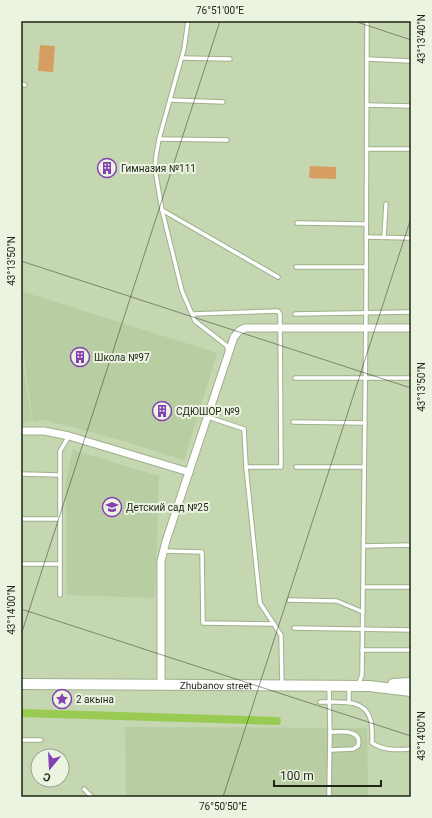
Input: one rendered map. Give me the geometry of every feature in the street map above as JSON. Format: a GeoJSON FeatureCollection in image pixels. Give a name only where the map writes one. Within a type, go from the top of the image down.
{"type":"FeatureCollection","features":[{"type":"Feature","properties":{"kind":"main road"},"geometry":{"type":"LineString","coordinates":[[369,686],[411,683]]}},
{"type":"Feature","properties":{"kind":"main road","name":"Zhubanov street"},"geometry":{"type":"LineString","coordinates":[[21,684],[353,685],[411,691]]}},
{"type":"Feature","properties":{"kind":"main road"},"geometry":{"type":"LineString","coordinates":[[369,686],[411,697]]}},
{"type":"Feature","properties":{"kind":"street"},"geometry":{"type":"LineString","coordinates":[[161,684],[162,561],[164,551],[234,337],[239,331],[245,328],[411,328]]}},
{"type":"Feature","properties":{"kind":"street"},"geometry":{"type":"LineString","coordinates":[[21,431],[44,431],[69,436],[189,472]]}},
{"type":"Feature","properties":{"kind":"lane"},"geometry":{"type":"LineString","coordinates":[[188,21],[182,58],[159,139],[155,169],[162,210],[182,291],[193,314],[195,322],[226,345],[229,355]]}},
{"type":"Feature","properties":{"kind":"lane"},"geometry":{"type":"LineString","coordinates":[[349,702],[353,685],[362,675],[366,328],[367,21]]}},
{"type":"Feature","properties":{"kind":"lane"},"geometry":{"type":"LineString","coordinates":[[182,58],[230,59]]}},
{"type":"Feature","properties":{"kind":"lane"},"geometry":{"type":"LineString","coordinates":[[367,59],[411,61]]}},
{"type":"Feature","properties":{"kind":"lane"},"geometry":{"type":"LineString","coordinates":[[170,100],[223,102]]}},
{"type":"Feature","properties":{"kind":"lane"},"geometry":{"type":"LineString","coordinates":[[367,105],[411,106]]}},
{"type":"Feature","properties":{"kind":"lane"},"geometry":{"type":"LineString","coordinates":[[159,139],[227,140]]}},
{"type":"Feature","properties":{"kind":"lane"},"geometry":{"type":"LineString","coordinates":[[367,149],[411,150]]}},
{"type":"Feature","properties":{"kind":"lane"},"geometry":{"type":"LineString","coordinates":[[384,237],[386,204]]}},
{"type":"Feature","properties":{"kind":"lane"},"geometry":{"type":"LineString","coordinates":[[162,210],[278,277]]}},
{"type":"Feature","properties":{"kind":"lane"},"geometry":{"type":"LineString","coordinates":[[297,223],[366,224]]}},
{"type":"Feature","properties":{"kind":"lane"},"geometry":{"type":"LineString","coordinates":[[366,237],[411,238]]}},
{"type":"Feature","properties":{"kind":"lane"},"geometry":{"type":"LineString","coordinates":[[296,267],[366,267]]}},
{"type":"Feature","properties":{"kind":"lane"},"geometry":{"type":"LineString","coordinates":[[193,314],[278,311],[280,314],[280,467],[246,467]]}},
{"type":"Feature","properties":{"kind":"lane"},"geometry":{"type":"LineString","coordinates":[[295,314],[411,312]]}},
{"type":"Feature","properties":{"kind":"lane"},"geometry":{"type":"LineString","coordinates":[[295,378],[411,378]]}},
{"type":"Feature","properties":{"kind":"lane"},"geometry":{"type":"LineString","coordinates":[[208,416],[244,430],[246,467],[260,603],[281,635],[282,685]]}},
{"type":"Feature","properties":{"kind":"lane"},"geometry":{"type":"LineString","coordinates":[[293,422],[365,423]]}},
{"type":"Feature","properties":{"kind":"lane"},"geometry":{"type":"LineString","coordinates":[[60,595],[60,451],[69,436]]}},
{"type":"Feature","properties":{"kind":"lane"},"geometry":{"type":"LineString","coordinates":[[296,467],[364,468]]}},
{"type":"Feature","properties":{"kind":"lane"},"geometry":{"type":"LineString","coordinates":[[21,474],[60,475]]}},
{"type":"Feature","properties":{"kind":"lane"},"geometry":{"type":"LineString","coordinates":[[21,519],[60,519]]}},
{"type":"Feature","properties":{"kind":"lane"},"geometry":{"type":"LineString","coordinates":[[364,546],[411,545]]}},
{"type":"Feature","properties":{"kind":"lane"},"geometry":{"type":"LineString","coordinates":[[164,551],[202,552],[203,623],[274,624]]}},
{"type":"Feature","properties":{"kind":"lane"},"geometry":{"type":"LineString","coordinates":[[21,564],[60,564]]}},
{"type":"Feature","properties":{"kind":"lane"},"geometry":{"type":"LineString","coordinates":[[363,587],[411,587]]}},
{"type":"Feature","properties":{"kind":"lane"},"geometry":{"type":"LineString","coordinates":[[289,600],[337,602],[363,612]]}},
{"type":"Feature","properties":{"kind":"lane"},"geometry":{"type":"LineString","coordinates":[[294,628],[411,630]]}},
{"type":"Feature","properties":{"kind":"lane"},"geometry":{"type":"LineString","coordinates":[[362,650],[411,650]]}},
{"type":"Feature","properties":{"kind":"lane"},"geometry":{"type":"LineString","coordinates":[[329,685],[329,797]]}},
{"type":"Feature","properties":{"kind":"lane"},"geometry":{"type":"LineString","coordinates":[[320,702],[349,702],[359,705],[367,711],[371,719],[372,744],[389,750],[411,749]]}},
{"type":"Feature","properties":{"kind":"lane"},"geometry":{"type":"LineString","coordinates":[[330,732],[354,733],[359,741],[358,746],[353,749],[330,750]]}},
{"type":"Feature","properties":{"kind":"lane"},"geometry":{"type":"LineString","coordinates":[[21,740],[40,740]]}},
{"type":"Feature","properties":{"kind":"lane"},"geometry":{"type":"LineString","coordinates":[[84,789],[92,797]]}},
{"type":"Feature","properties":{"kind":"shaded area"},"geometry":{"type":"Polygon","coordinates":[[[40,45],[55,46],[53,72],[38,71],[40,45]]]}},
{"type":"Feature","properties":{"kind":"shaded area"},"geometry":{"type":"Polygon","coordinates":[[[310,166],[336,167],[336,179],[309,178],[310,166]]]}},
{"type":"Feature","properties":{"kind":"shaded area"},"geometry":{"type":"Polygon","coordinates":[[[21,291],[217,353],[184,460],[113,438],[45,420],[33,421],[23,352],[21,351],[21,291]]]}},
{"type":"Feature","properties":{"kind":"shaded area"},"geometry":{"type":"Polygon","coordinates":[[[21,353],[32,421],[21,423],[21,353]]]}},
{"type":"Feature","properties":{"kind":"shaded area"},"geometry":{"type":"Polygon","coordinates":[[[73,450],[159,476],[155,598],[67,595],[66,479],[73,450]]]}},
{"type":"Feature","properties":{"kind":"shaded area"},"geometry":{"type":"Polygon","coordinates":[[[125,727],[367,728],[368,797],[126,797],[125,727]]]}},
{"type":"Feature","properties":{"kind":"waterway"},"geometry":{"type":"LineString","coordinates":[[21,713],[277,721]]}},
{"type":"Feature","properties":{"kind":"place","name":"Гимназия №111"},"geometry":{"type":"Point","coordinates":[107,168]}},
{"type":"Feature","properties":{"kind":"place","name":"Школа №97"},"geometry":{"type":"Point","coordinates":[80,357]}},
{"type":"Feature","properties":{"kind":"place","name":"СДЮШОР №9"},"geometry":{"type":"Point","coordinates":[162,411]}},
{"type":"Feature","properties":{"kind":"place","name":"Детский сад №25"},"geometry":{"type":"Point","coordinates":[112,507]}},
{"type":"Feature","properties":{"kind":"place","name":"2 акына"},"geometry":{"type":"Point","coordinates":[62,699]}}]}
